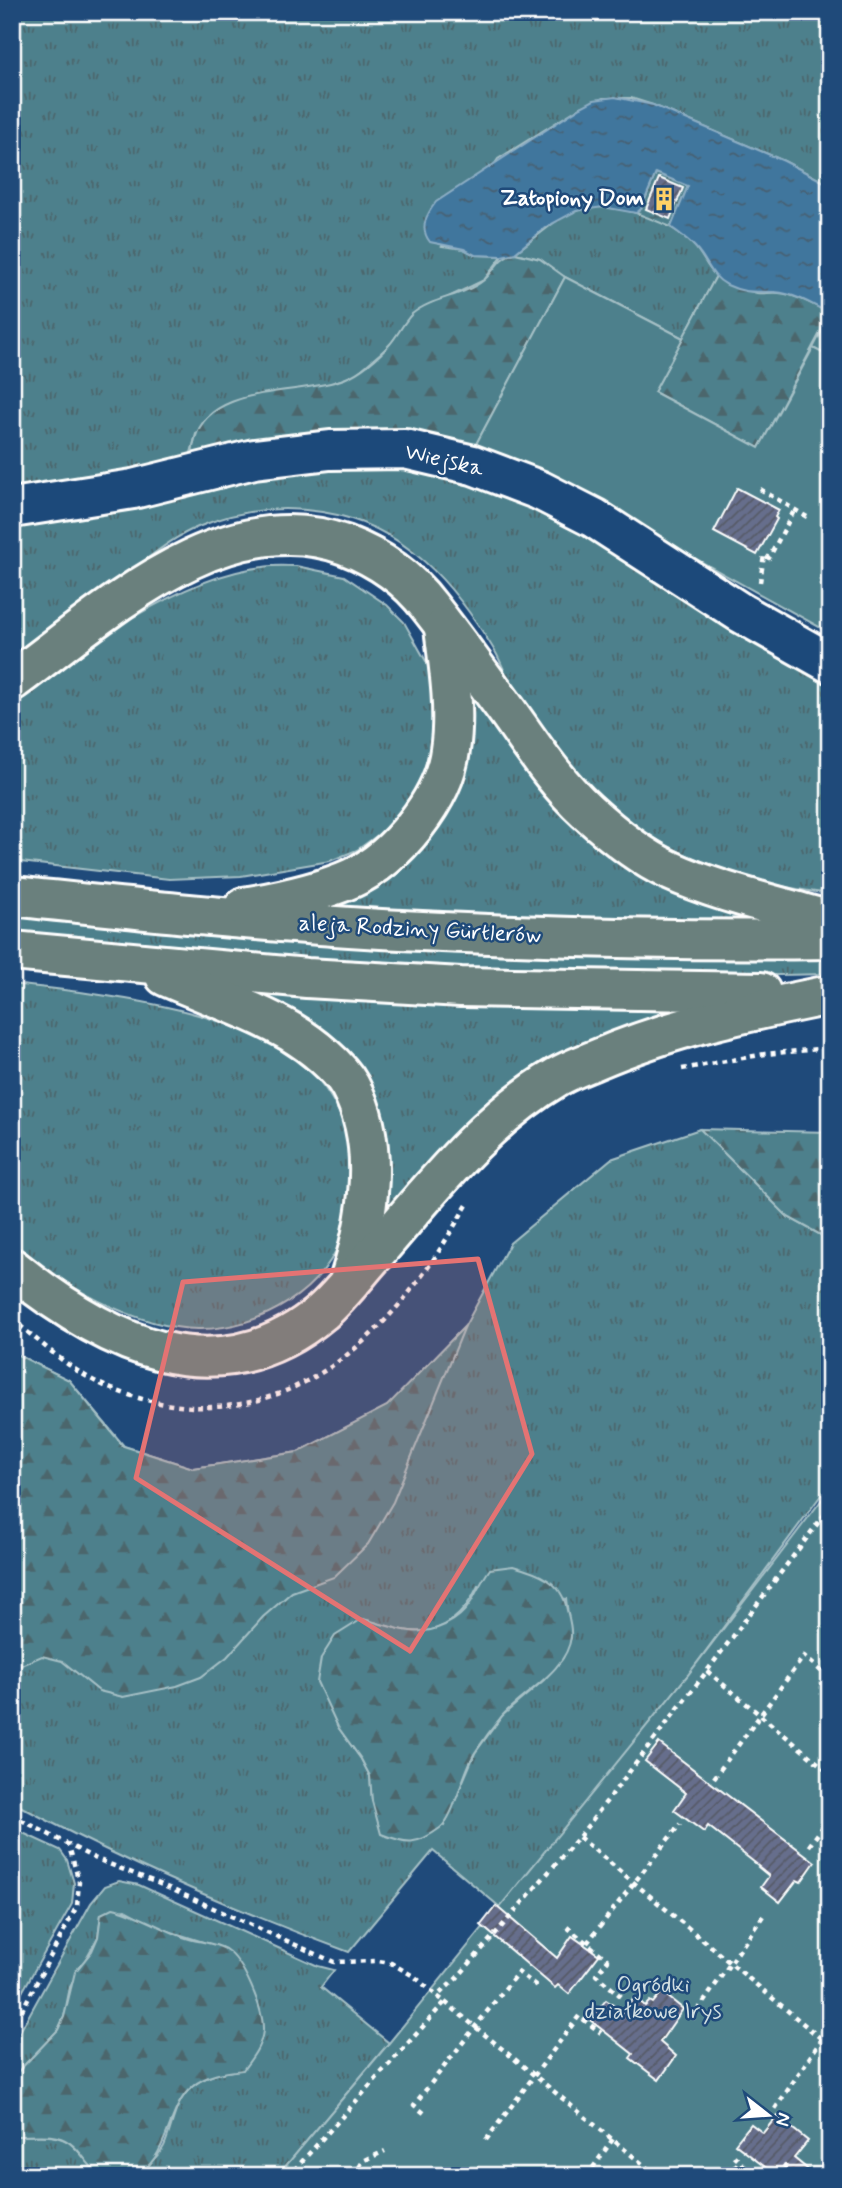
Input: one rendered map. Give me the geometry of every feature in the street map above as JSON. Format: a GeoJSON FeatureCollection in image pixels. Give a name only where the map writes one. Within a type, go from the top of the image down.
{"type":"FeatureCollection","features":[{"type":"Feature","properties":{"kind":"main road"},"geometry":{"type":"LineString","coordinates":[[12,681],[163,573],[213,548],[251,538],[294,535],[331,540],[365,553],[391,568],[412,585],[554,778],[587,812],[640,854],[681,874],[830,921]]}},
{"type":"Feature","properties":{"kind":"main road"},"geometry":{"type":"LineString","coordinates":[[195,915],[256,905],[352,878],[375,863],[404,837],[433,800],[450,751],[452,687],[444,626]]}},
{"type":"Feature","properties":{"kind":"main road","name":"aleja Rodziny Gürtlerów"},"geometry":{"type":"LineString","coordinates":[[12,896],[195,915],[378,929],[548,937],[830,939]]}},
{"type":"Feature","properties":{"kind":"main road"},"geometry":{"type":"LineString","coordinates":[[12,951],[307,978],[461,987],[830,993]]}},
{"type":"Feature","properties":{"kind":"main road"},"geometry":{"type":"LineString","coordinates":[[134,963],[291,1032],[321,1053],[349,1085],[368,1132],[369,1177],[360,1247],[348,1284]]}},
{"type":"Feature","properties":{"kind":"main road"},"geometry":{"type":"LineString","coordinates":[[12,1268],[79,1317],[119,1338],[162,1353],[208,1357],[258,1349],[290,1335],[323,1311],[454,1160],[494,1121],[558,1076],[631,1044],[717,1018],[830,993]]}},
{"type":"Feature","properties":{"kind":"street","name":"Wiejska"},"geometry":{"type":"LineString","coordinates":[[12,508],[133,489],[254,460],[330,450],[405,449],[473,465],[539,490],[594,518],[741,613],[830,663]]}},
{"type":"Feature","properties":{"kind":"path"},"geometry":{"type":"LineString","coordinates":[[760,489],[807,517]]}},
{"type":"Feature","properties":{"kind":"path"},"geometry":{"type":"LineString","coordinates":[[741,613],[760,581],[764,555],[769,558],[795,509]]}},
{"type":"Feature","properties":{"kind":"path"},"geometry":{"type":"LineString","coordinates":[[438,1996],[457,1978],[579,1837],[708,1671],[830,1507]]}},
{"type":"Feature","properties":{"kind":"path"},"geometry":{"type":"LineString","coordinates":[[713,1778],[804,1656],[830,1679]]}},
{"type":"Feature","properties":{"kind":"path"},"geometry":{"type":"LineString","coordinates":[[708,1671],[830,1773]]}},
{"type":"Feature","properties":{"kind":"path"},"geometry":{"type":"LineString","coordinates":[[12,1815],[68,1845],[334,1962],[378,1961],[391,1964],[415,1977],[657,2176]]}},
{"type":"Feature","properties":{"kind":"path"},"geometry":{"type":"LineString","coordinates":[[809,1846],[830,1817]]}},
{"type":"Feature","properties":{"kind":"path"},"geometry":{"type":"LineString","coordinates":[[587,1943],[680,1824]]}},
{"type":"Feature","properties":{"kind":"path"},"geometry":{"type":"LineString","coordinates":[[579,1837],[830,2046]]}},
{"type":"Feature","properties":{"kind":"path"},"geometry":{"type":"LineString","coordinates":[[12,2028],[78,1906],[79,1882],[68,1845]]}},
{"type":"Feature","properties":{"kind":"path"},"geometry":{"type":"LineString","coordinates":[[692,2019],[765,1913]]}},
{"type":"Feature","properties":{"kind":"path"},"geometry":{"type":"LineString","coordinates":[[567,1927],[608,1960],[596,1975],[622,1997]]}},
{"type":"Feature","properties":{"kind":"path"},"geometry":{"type":"LineString","coordinates":[[424,2113],[414,2105],[518,1972],[538,1987]]}},
{"type":"Feature","properties":{"kind":"path"},"geometry":{"type":"LineString","coordinates":[[287,2175],[445,2001]]}},
{"type":"Feature","properties":{"kind":"path"},"geometry":{"type":"LineString","coordinates":[[486,2140],[579,2016],[601,2033]]}},
{"type":"Feature","properties":{"kind":"path"},"geometry":{"type":"LineString","coordinates":[[775,2109],[830,2027]]}},
{"type":"Feature","properties":{"kind":"path"},"geometry":{"type":"LineString","coordinates":[[587,2176],[613,2139]]}},
{"type":"Feature","properties":{"kind":"path"},"geometry":{"type":"LineString","coordinates":[[354,2176],[363,2161],[385,2151]]}},
{"type":"Feature","properties":{"kind":"path"},"geometry":{"type":"LineString","coordinates":[[734,2157],[755,2176]]}},
{"type":"Feature","properties":{"kind":"path"},"geometry":{"type":"LineString","coordinates":[[729,2176],[740,2161]]}},
{"type":"Feature","properties":{"kind":"path"},"geometry":{"type":"LineString","coordinates":[[778,2176],[786,2164]]}},
{"type":"Feature","properties":{"kind":"highlighted area"},"geometry":{"type":"Polygon","coordinates":[[[478,1259],[532,1454],[410,1651],[136,1478],[183,1282],[478,1259]]]}},
{"type":"Feature","properties":{"kind":"green space"},"geometry":{"type":"Polygon","coordinates":[[[12,12],[830,12],[830,185],[784,161],[653,105],[631,98],[603,98],[581,107],[498,159],[442,246],[464,249],[475,255],[502,256],[484,280],[411,315],[390,345],[355,375],[324,386],[247,397],[220,408],[196,434],[191,453],[193,460],[12,498],[12,12]]]}},
{"type":"Feature","properties":{"kind":"green space"},"geometry":{"type":"Polygon","coordinates":[[[656,173],[688,186],[671,227],[636,213],[641,209],[656,173]]]}},
{"type":"Feature","properties":{"kind":"green space"},"geometry":{"type":"Polygon","coordinates":[[[590,207],[618,209],[646,216],[672,228],[700,253],[716,276],[683,338],[559,274],[540,259],[515,253],[564,215],[590,207]]]}},
{"type":"Feature","properties":{"kind":"green space"},"geometry":{"type":"Polygon","coordinates":[[[515,253],[540,259],[565,277],[475,446],[193,460],[195,439],[204,421],[218,408],[259,394],[326,384],[350,376],[386,349],[406,321],[420,308],[476,286],[500,261],[515,253]]]}},
{"type":"Feature","properties":{"kind":"green space"},"geometry":{"type":"Polygon","coordinates":[[[716,276],[730,285],[757,293],[792,296],[830,314],[759,448],[654,392],[716,276]]]}},
{"type":"Feature","properties":{"kind":"green space"},"geometry":{"type":"Polygon","coordinates":[[[565,277],[683,338],[654,392],[759,448],[813,348],[830,357],[830,633],[660,539],[475,446],[565,277]]]}},
{"type":"Feature","properties":{"kind":"green space"},"geometry":{"type":"Polygon","coordinates":[[[830,316],[830,357],[813,348],[830,316]]]}},
{"type":"Feature","properties":{"kind":"green space"},"geometry":{"type":"Polygon","coordinates":[[[358,459],[503,487],[830,676],[830,894],[760,881],[695,859],[634,826],[606,805],[569,767],[517,693],[480,628],[445,582],[403,544],[352,519],[322,512],[275,509],[228,516],[198,527],[162,548],[12,657],[12,516],[358,459]]]}},
{"type":"Feature","properties":{"kind":"green space"},"geometry":{"type":"Polygon","coordinates":[[[296,566],[344,576],[387,605],[404,622],[427,663],[437,714],[426,777],[397,821],[357,850],[330,861],[241,876],[169,879],[12,861],[12,705],[132,618],[179,593],[212,579],[246,570],[296,566]]]}},
{"type":"Feature","properties":{"kind":"green space"},"geometry":{"type":"Polygon","coordinates":[[[473,697],[499,726],[757,920],[657,923],[325,909],[463,778],[472,739],[473,697]]]}},
{"type":"Feature","properties":{"kind":"green space"},"geometry":{"type":"Polygon","coordinates":[[[12,913],[830,956],[830,974],[676,977],[371,965],[12,932],[12,913]]]}},
{"type":"Feature","properties":{"kind":"green space"},"geometry":{"type":"Polygon","coordinates":[[[12,984],[128,999],[207,1018],[245,1031],[279,1048],[309,1070],[332,1099],[344,1123],[351,1147],[352,1166],[345,1228],[336,1250],[323,1270],[307,1287],[267,1314],[244,1322],[198,1329],[174,1327],[149,1321],[99,1301],[52,1274],[12,1245],[12,984]]]}},
{"type":"Feature","properties":{"kind":"green space"},"geometry":{"type":"Polygon","coordinates":[[[261,992],[662,1009],[666,1015],[585,1045],[511,1086],[455,1134],[387,1217],[386,1141],[258,995],[261,992]]]}},
{"type":"Feature","properties":{"kind":"green space"},"geometry":{"type":"Polygon","coordinates":[[[700,1129],[788,1217],[830,1240],[830,1483],[688,1675],[501,1908],[433,1851],[349,1952],[178,1883],[12,1802],[12,1352],[69,1380],[124,1446],[193,1468],[298,1452],[388,1406],[465,1326],[510,1243],[611,1159],[700,1129]],[[478,1586],[467,1605],[452,1621],[433,1630],[404,1630],[362,1619],[329,1706],[338,1727],[370,1776],[372,1801],[444,1826],[475,1753],[502,1716],[544,1680],[563,1658],[571,1638],[566,1599],[478,1586]]]}},
{"type":"Feature","properties":{"kind":"green space"},"geometry":{"type":"Polygon","coordinates":[[[700,1129],[830,1132],[830,1240],[788,1217],[700,1129]]]}},
{"type":"Feature","properties":{"kind":"green space"},"geometry":{"type":"Polygon","coordinates":[[[465,1326],[393,1502],[368,1544],[334,1577],[292,1592],[263,1617],[227,1657],[201,1677],[177,1686],[123,1697],[99,1691],[62,1661],[42,1656],[12,1669],[12,1352],[69,1380],[123,1446],[193,1468],[298,1452],[387,1406],[465,1326]]]}},
{"type":"Feature","properties":{"kind":"green space","name":"Ogródki działkowe Irys"},"geometry":{"type":"Polygon","coordinates":[[[830,1489],[830,2176],[257,2176],[285,2167],[389,2043],[688,1675],[830,1489]]]}},
{"type":"Feature","properties":{"kind":"green space"},"geometry":{"type":"Polygon","coordinates":[[[513,1566],[540,1575],[560,1592],[571,1626],[568,1649],[553,1671],[502,1716],[482,1742],[471,1759],[450,1814],[440,1828],[411,1842],[381,1834],[372,1801],[370,1776],[338,1727],[317,1682],[321,1658],[335,1636],[362,1619],[410,1631],[428,1631],[445,1625],[466,1609],[490,1569],[513,1566]]]}},
{"type":"Feature","properties":{"kind":"green space"},"geometry":{"type":"Polygon","coordinates":[[[12,1828],[60,1850],[67,1860],[74,1883],[72,1904],[12,2010],[12,1828]]]}},
{"type":"Feature","properties":{"kind":"green space"},"geometry":{"type":"Polygon","coordinates":[[[119,1881],[139,1885],[318,1966],[334,1970],[321,1987],[389,2043],[285,2167],[257,2176],[132,2176],[161,2150],[181,2100],[192,2087],[210,2077],[243,2069],[254,1994],[235,1959],[225,1949],[156,1927],[125,1910],[101,1914],[98,1937],[70,1987],[64,2017],[58,2030],[12,2078],[12,2046],[91,1903],[105,1886],[119,1881]]]}},
{"type":"Feature","properties":{"kind":"green space"},"geometry":{"type":"Polygon","coordinates":[[[113,1908],[183,1937],[225,1949],[246,1975],[260,2011],[263,2031],[253,2057],[243,2070],[210,2076],[184,2095],[153,2161],[131,2176],[99,2173],[64,2139],[49,2136],[12,2136],[12,2078],[58,2030],[64,2017],[75,1972],[92,1951],[98,1937],[101,1914],[113,1908]]]}},
{"type":"Feature","properties":{"kind":"green space"},"geometry":{"type":"Polygon","coordinates":[[[12,2136],[51,2136],[66,2141],[104,2176],[12,2176],[12,2136]]]}},
{"type":"Feature","properties":{"kind":"water"},"geometry":{"type":"Polygon","coordinates":[[[615,97],[653,105],[784,161],[830,185],[830,314],[789,295],[745,291],[721,281],[696,248],[671,227],[688,186],[656,173],[641,209],[636,213],[603,207],[576,211],[546,227],[515,253],[502,256],[475,255],[464,249],[430,242],[424,227],[436,202],[581,107],[594,100],[615,97]]]}},
{"type":"Feature","properties":{"kind":"building","name":"Zatopiony Dom"},"geometry":{"type":"Polygon","coordinates":[[[659,178],[683,188],[670,219],[646,209],[659,178]]]}},
{"type":"Feature","properties":{"kind":"building"},"geometry":{"type":"Polygon","coordinates":[[[737,488],[779,510],[775,517],[777,519],[757,555],[714,532],[737,488]]]}},
{"type":"Feature","properties":{"kind":"building"},"geometry":{"type":"Polygon","coordinates":[[[659,1743],[815,1862],[801,1882],[797,1880],[780,1902],[761,1887],[769,1876],[759,1866],[708,1826],[704,1832],[674,1810],[686,1793],[645,1761],[659,1743]]]}},
{"type":"Feature","properties":{"kind":"building"},"geometry":{"type":"Polygon","coordinates":[[[496,1906],[557,1958],[572,1936],[599,1955],[569,1994],[558,1985],[555,1988],[481,1925],[496,1906]]]}},
{"type":"Feature","properties":{"kind":"building"},"geometry":{"type":"Polygon","coordinates":[[[662,1992],[683,2009],[660,2042],[676,2056],[659,2080],[630,2058],[633,2054],[590,2020],[606,2000],[623,2012],[635,1997],[645,2006],[650,2001],[653,2003],[662,1992]]]}},
{"type":"Feature","properties":{"kind":"building"},"geometry":{"type":"Polygon","coordinates":[[[777,2116],[808,2141],[794,2158],[816,2176],[777,2176],[735,2144],[751,2124],[763,2133],[777,2116]]]}},
{"type":"Feature","properties":{"kind":"place","name":"Zatopiony Dom"},"geometry":{"type":"Point","coordinates":[664,199]}}]}
